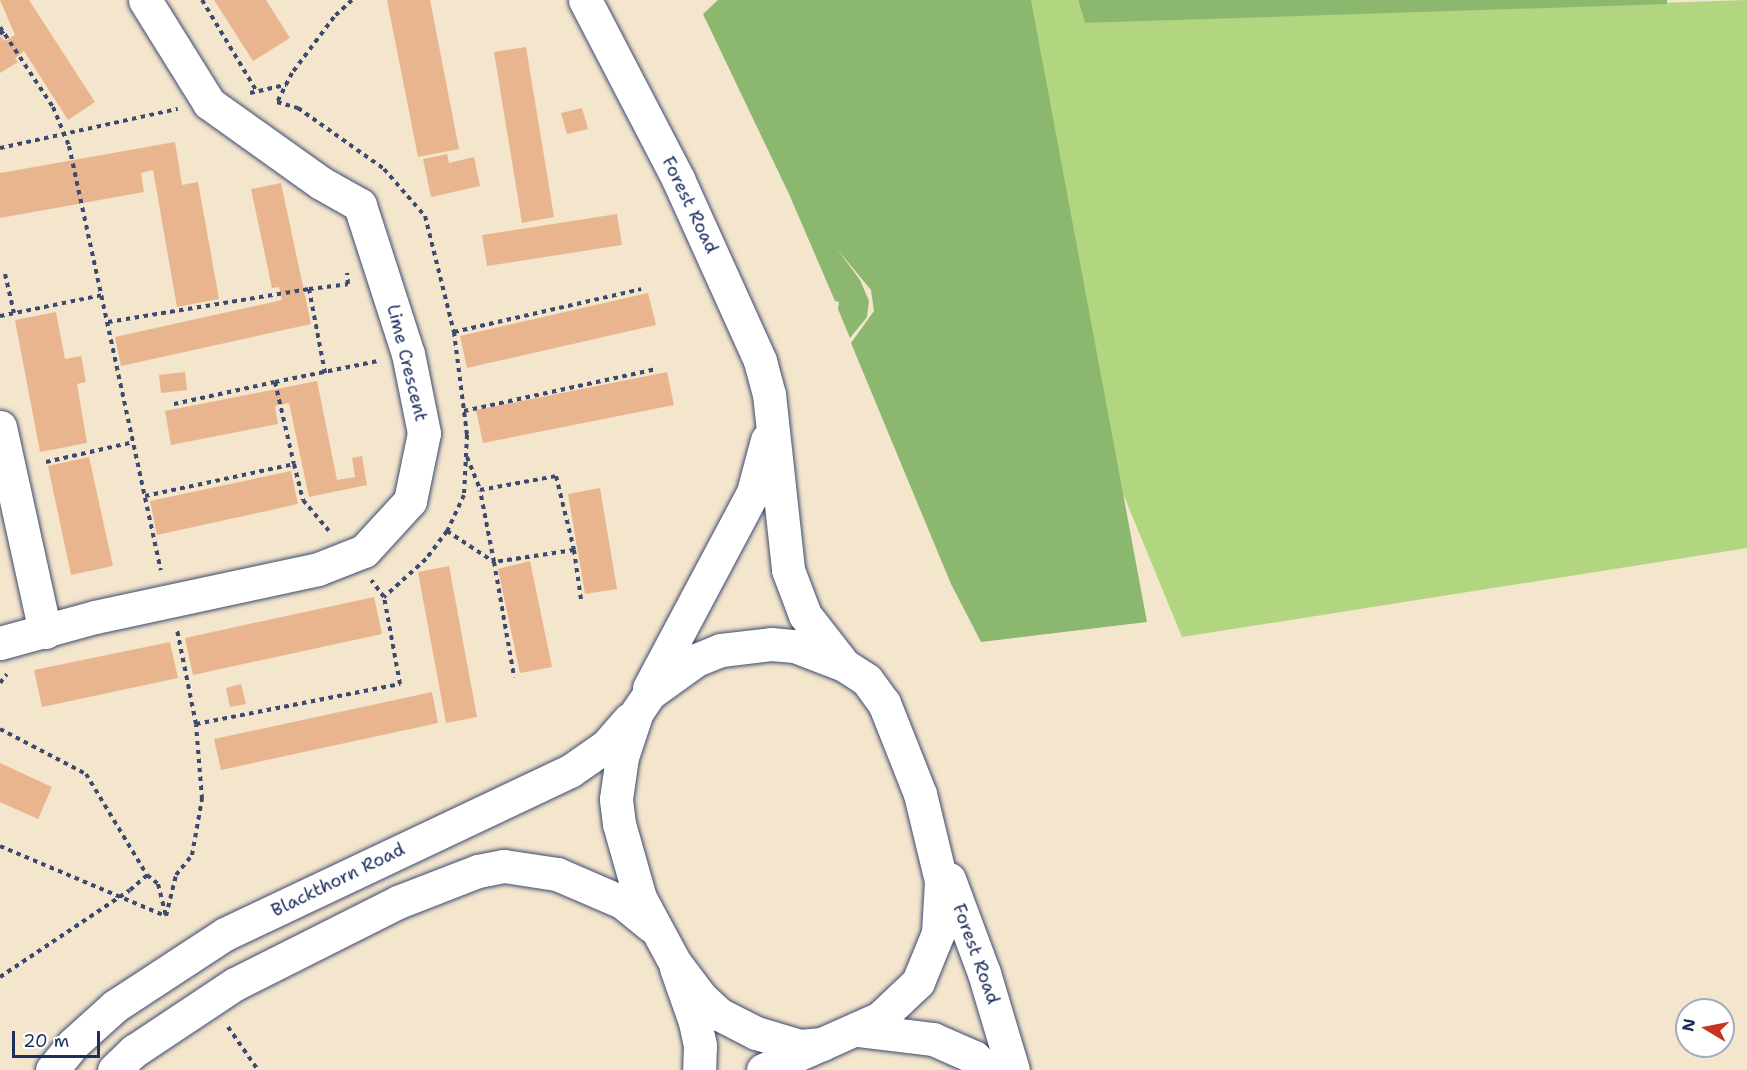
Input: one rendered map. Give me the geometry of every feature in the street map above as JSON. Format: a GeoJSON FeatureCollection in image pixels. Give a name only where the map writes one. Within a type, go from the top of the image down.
{"type":"FeatureCollection","features":[{"type":"Feature","properties":{"kind":"street","name":"Lime Crescent"},"geometry":{"type":"LineString","coordinates":[[0,643],[318,569],[364,551],[410,501],[424,433],[408,354],[360,205],[321,183],[209,103],[145,0]]}},
{"type":"Feature","properties":{"kind":"street","name":"Forest Road"},"geometry":{"type":"LineString","coordinates":[[585,0],[652,127],[734,297],[766,378],[784,549],[795,595],[816,632],[844,665]]}},
{"type":"Feature","properties":{"kind":"street","name":"Forest Road"},"geometry":{"type":"LineString","coordinates":[[637,710],[753,492],[763,463],[770,418]]}},
{"type":"Feature","properties":{"kind":"street"},"geometry":{"type":"LineString","coordinates":[[0,427],[45,632]]}},
{"type":"Feature","properties":{"kind":"street"},"geometry":{"type":"LineString","coordinates":[[763,1070],[859,1030],[897,1006],[918,982],[929,961],[942,912],[934,841],[884,703],[867,680],[844,665],[795,646],[763,644],[721,650],[674,673],[650,693],[637,710],[622,757],[616,799],[632,880],[675,963],[700,996],[735,1023],[778,1041],[800,1046],[822,1044]]}},
{"type":"Feature","properties":{"kind":"street","name":"Blackthorn Road"},"geometry":{"type":"LineString","coordinates":[[52,1070],[73,1044],[115,1006],[225,934],[570,771],[606,746],[637,710]]}},
{"type":"Feature","properties":{"kind":"street","name":"Forest Road"},"geometry":{"type":"LineString","coordinates":[[934,841],[984,973],[1013,1070]]}},
{"type":"Feature","properties":{"kind":"street"},"geometry":{"type":"LineString","coordinates":[[114,1070],[134,1051],[235,984],[398,902],[478,871],[504,866],[557,874],[622,902],[656,929]]}},
{"type":"Feature","properties":{"kind":"street"},"geometry":{"type":"LineString","coordinates":[[675,963],[695,1022],[700,1045],[699,1070]]}},
{"type":"Feature","properties":{"kind":"street"},"geometry":{"type":"LineString","coordinates":[[859,1030],[933,1039],[974,1057],[988,1070]]}},
{"type":"Feature","properties":{"kind":"street"},"geometry":{"type":"LineString","coordinates":[[37,1070],[73,1044]]}},
{"type":"Feature","properties":{"kind":"path"},"geometry":{"type":"LineString","coordinates":[[202,0],[257,92]]}},
{"type":"Feature","properties":{"kind":"path"},"geometry":{"type":"LineString","coordinates":[[0,27],[5,30],[53,107],[64,134],[102,295],[196,724],[202,799],[192,855],[176,875],[166,916]]}},
{"type":"Feature","properties":{"kind":"path"},"geometry":{"type":"LineString","coordinates":[[0,34],[5,30]]}},
{"type":"Feature","properties":{"kind":"path"},"geometry":{"type":"LineString","coordinates":[[0,148],[209,103]]}},
{"type":"Feature","properties":{"kind":"path"},"geometry":{"type":"LineString","coordinates":[[108,322],[348,284],[347,272],[380,265]]}},
{"type":"Feature","properties":{"kind":"path"},"geometry":{"type":"LineString","coordinates":[[4,274],[14,313]]}},
{"type":"Feature","properties":{"kind":"path"},"geometry":{"type":"LineString","coordinates":[[309,289],[325,373]]}},
{"type":"Feature","properties":{"kind":"path"},"geometry":{"type":"LineString","coordinates":[[454,332],[640,289]]}},
{"type":"Feature","properties":{"kind":"path"},"geometry":{"type":"LineString","coordinates":[[0,316],[102,295]]}},
{"type":"Feature","properties":{"kind":"path"},"geometry":{"type":"LineString","coordinates":[[174,404],[408,354]]}},
{"type":"Feature","properties":{"kind":"path"},"geometry":{"type":"LineString","coordinates":[[464,411],[656,369]]}},
{"type":"Feature","properties":{"kind":"path"},"geometry":{"type":"LineString","coordinates":[[275,382],[303,500]]}},
{"type":"Feature","properties":{"kind":"path"},"geometry":{"type":"LineString","coordinates":[[46,462],[134,442]]}},
{"type":"Feature","properties":{"kind":"path"},"geometry":{"type":"LineString","coordinates":[[466,456],[480,490],[514,677]]}},
{"type":"Feature","properties":{"kind":"path"},"geometry":{"type":"LineString","coordinates":[[145,496],[294,464]]}},
{"type":"Feature","properties":{"kind":"path"},"geometry":{"type":"LineString","coordinates":[[480,490],[556,476],[573,550],[581,600]]}},
{"type":"Feature","properties":{"kind":"path"},"geometry":{"type":"LineString","coordinates":[[447,531],[494,562],[573,550]]}},
{"type":"Feature","properties":{"kind":"path"},"geometry":{"type":"LineString","coordinates":[[196,724],[400,684],[384,597]]}},
{"type":"Feature","properties":{"kind":"path"},"geometry":{"type":"LineString","coordinates":[[0,729],[86,774],[147,874],[158,884],[166,916]]}},
{"type":"Feature","properties":{"kind":"path"},"geometry":{"type":"LineString","coordinates":[[0,846],[166,916]]}},
{"type":"Feature","properties":{"kind":"path"},"geometry":{"type":"LineString","coordinates":[[0,977],[120,897],[147,874]]}},
{"type":"Feature","properties":{"kind":"path"},"geometry":{"type":"LineString","coordinates":[[224,1022],[258,1070]]}},
{"type":"Feature","properties":{"kind":"green space"},"geometry":{"type":"Polygon","coordinates":[[[718,0],[1031,0],[1147,622],[981,642],[951,584],[851,343],[874,311],[871,290],[837,249],[860,280],[869,301],[867,317],[850,338],[838,309],[839,302],[835,301],[789,194],[703,14],[718,0]]]}},
{"type":"Feature","properties":{"kind":"green space"},"geometry":{"type":"Polygon","coordinates":[[[920,0],[1078,0],[1085,23],[1747,0],[1747,548],[1182,637],[920,0]]]}},
{"type":"Feature","properties":{"kind":"green space"},"geometry":{"type":"Polygon","coordinates":[[[1078,0],[1667,0],[1667,4],[1085,23],[1078,0]]]}},
{"type":"Feature","properties":{"kind":"building"},"geometry":{"type":"Polygon","coordinates":[[[0,0],[29,0],[95,102],[68,120],[24,51],[15,58],[18,62],[0,73],[0,36],[5,41],[15,35],[0,0]]]}},
{"type":"Feature","properties":{"kind":"building"},"geometry":{"type":"Polygon","coordinates":[[[214,0],[266,0],[290,38],[253,61],[214,0]]]}},
{"type":"Feature","properties":{"kind":"building"},"geometry":{"type":"Polygon","coordinates":[[[387,0],[430,0],[459,149],[418,157],[387,0]]]}},
{"type":"Feature","properties":{"kind":"building"},"geometry":{"type":"Polygon","coordinates":[[[526,47],[554,217],[522,223],[494,52],[526,47]]]}},
{"type":"Feature","properties":{"kind":"building"},"geometry":{"type":"Polygon","coordinates":[[[582,108],[588,129],[567,134],[561,113],[582,108]]]}},
{"type":"Feature","properties":{"kind":"building"},"geometry":{"type":"Polygon","coordinates":[[[175,142],[182,185],[198,182],[219,299],[177,307],[153,170],[141,173],[144,192],[0,218],[0,173],[175,142]]]}},
{"type":"Feature","properties":{"kind":"building"},"geometry":{"type":"Polygon","coordinates":[[[447,154],[449,163],[474,157],[480,186],[431,197],[423,159],[447,154]]]}},
{"type":"Feature","properties":{"kind":"building"},"geometry":{"type":"Polygon","coordinates":[[[281,183],[311,324],[121,366],[115,337],[282,300],[279,287],[272,288],[251,189],[281,183]]]}},
{"type":"Feature","properties":{"kind":"building"},"geometry":{"type":"Polygon","coordinates":[[[617,214],[622,245],[487,266],[482,235],[617,214]]]}},
{"type":"Feature","properties":{"kind":"building"},"geometry":{"type":"Polygon","coordinates":[[[648,293],[656,325],[467,368],[460,336],[648,293]]]}},
{"type":"Feature","properties":{"kind":"building"},"geometry":{"type":"Polygon","coordinates":[[[56,312],[65,359],[81,356],[86,382],[77,384],[87,443],[40,452],[15,320],[56,312]]]}},
{"type":"Feature","properties":{"kind":"building"},"geometry":{"type":"Polygon","coordinates":[[[185,372],[187,390],[161,393],[159,375],[185,372]]]}},
{"type":"Feature","properties":{"kind":"building"},"geometry":{"type":"Polygon","coordinates":[[[667,372],[674,405],[483,443],[476,410],[667,372]]]}},
{"type":"Feature","properties":{"kind":"building"},"geometry":{"type":"Polygon","coordinates":[[[317,381],[337,480],[355,477],[352,458],[362,456],[367,485],[309,497],[289,403],[275,406],[278,424],[171,445],[165,411],[317,381]]]}},
{"type":"Feature","properties":{"kind":"building"},"geometry":{"type":"Polygon","coordinates":[[[89,457],[113,566],[71,575],[48,466],[89,457]]]}},
{"type":"Feature","properties":{"kind":"building"},"geometry":{"type":"Polygon","coordinates":[[[291,471],[298,504],[157,535],[150,501],[291,471]]]}},
{"type":"Feature","properties":{"kind":"building"},"geometry":{"type":"Polygon","coordinates":[[[600,488],[617,589],[585,594],[568,494],[600,488]]]}},
{"type":"Feature","properties":{"kind":"building"},"geometry":{"type":"Polygon","coordinates":[[[530,561],[552,667],[520,673],[498,569],[530,561]]]}},
{"type":"Feature","properties":{"kind":"building"},"geometry":{"type":"Polygon","coordinates":[[[449,566],[477,717],[446,723],[418,572],[449,566]]]}},
{"type":"Feature","properties":{"kind":"building"},"geometry":{"type":"Polygon","coordinates":[[[374,597],[382,634],[193,675],[185,638],[374,597]]]}},
{"type":"Feature","properties":{"kind":"building"},"geometry":{"type":"Polygon","coordinates":[[[170,642],[178,678],[42,707],[34,670],[170,642]]]}},
{"type":"Feature","properties":{"kind":"building"},"geometry":{"type":"Polygon","coordinates":[[[241,684],[246,704],[230,707],[226,688],[241,684]]]}},
{"type":"Feature","properties":{"kind":"building"},"geometry":{"type":"Polygon","coordinates":[[[432,692],[438,723],[221,770],[214,739],[432,692]]]}},
{"type":"Feature","properties":{"kind":"building"},"geometry":{"type":"Polygon","coordinates":[[[0,763],[52,787],[38,819],[0,802],[0,763]]]}}]}
